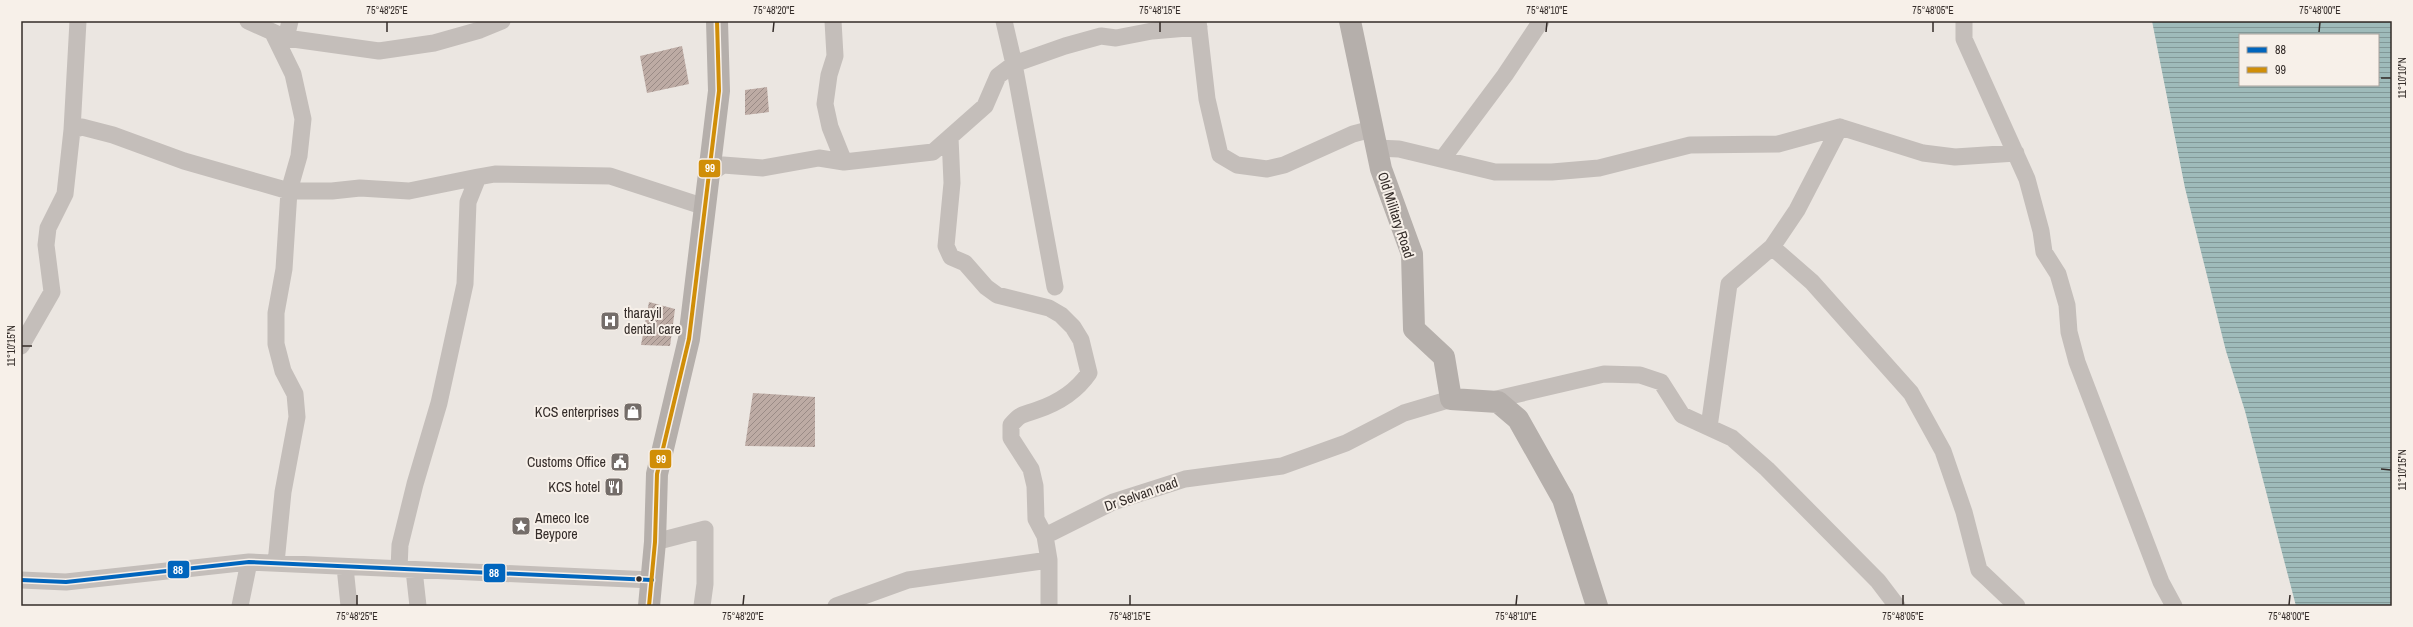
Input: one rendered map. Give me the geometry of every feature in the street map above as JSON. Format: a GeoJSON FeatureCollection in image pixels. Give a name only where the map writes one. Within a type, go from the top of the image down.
{"type":"FeatureCollection","features":[{"type":"Feature","properties":{"kind":"main road","name":"Old Military Road"},"geometry":{"type":"LineString","coordinates":[[1350,21],[1381,169],[1412,254],[1414,329],[1444,357],[1451,399]]}},
{"type":"Feature","properties":{"kind":"main road"},"geometry":{"type":"LineString","coordinates":[[649,606],[652,580],[657,474],[688,339],[719,91],[716,22]]}},
{"type":"Feature","properties":{"kind":"main road"},"geometry":{"type":"LineString","coordinates":[[1451,399],[1493,402],[1518,419],[1562,499],[1597,606]]}},
{"type":"Feature","properties":{"kind":"street"},"geometry":{"type":"LineString","coordinates":[[21,346],[52,292],[47,264],[48,228],[65,194],[72,130],[78,21]]}},
{"type":"Feature","properties":{"kind":"street"},"geometry":{"type":"LineString","coordinates":[[248,21],[279,35],[379,51],[434,43],[502,21]]}},
{"type":"Feature","properties":{"kind":"street"},"geometry":{"type":"LineString","coordinates":[[279,35],[290,21]]}},
{"type":"Feature","properties":{"kind":"street"},"geometry":{"type":"LineString","coordinates":[[832,21],[835,56],[829,76],[826,104],[830,127],[844,162]]}},
{"type":"Feature","properties":{"kind":"street"},"geometry":{"type":"LineString","coordinates":[[1004,21],[1014,64],[1055,287]]}},
{"type":"Feature","properties":{"kind":"street"},"geometry":{"type":"LineString","coordinates":[[1443,158],[1505,75],[1541,21]]}},
{"type":"Feature","properties":{"kind":"street"},"geometry":{"type":"LineString","coordinates":[[1964,21],[1964,39],[2028,179],[2042,231],[2044,252],[2058,274],[2065,299],[2069,332],[2077,362],[2161,582],[2174,606]]}},
{"type":"Feature","properties":{"kind":"street"},"geometry":{"type":"LineString","coordinates":[[72,130],[82,126],[113,135],[184,161],[289,191],[332,191],[360,188],[409,191],[495,174],[610,176],[705,203],[711,173],[723,165],[763,168],[819,158],[844,162],[933,152],[985,106],[998,76],[1014,64],[1065,46],[1102,36],[1116,38],[1198,24],[1207,99],[1220,155],[1238,165],[1267,169],[1284,165],[1353,134],[1374,139],[1399,149],[1443,158],[1495,172],[1560,171],[1599,168],[1690,145],[1778,144],[1840,127],[1923,153],[1955,157],[2016,153]]}},
{"type":"Feature","properties":{"kind":"street"},"geometry":{"type":"LineString","coordinates":[[276,563],[283,492],[297,417],[295,394],[283,371],[276,344],[276,313],[284,269],[289,191],[299,156],[303,119],[293,74],[279,35]]}},
{"type":"Feature","properties":{"kind":"street"},"geometry":{"type":"LineString","coordinates":[[1709,427],[1729,284],[1772,247],[1797,210],[1840,127]]}},
{"type":"Feature","properties":{"kind":"street"},"geometry":{"type":"LineString","coordinates":[[950,137],[952,183],[946,246],[951,257],[965,263],[986,287],[997,294],[1049,308],[1061,315],[1073,327],[1080,340],[1089,373],[1080,387],[1060,400],[1019,415],[1011,425],[1011,438],[1031,469],[1035,486],[1034,504],[1036,519],[1045,536],[1049,560],[1049,606]]}},
{"type":"Feature","properties":{"kind":"street"},"geometry":{"type":"LineString","coordinates":[[418,606],[400,545],[415,484],[439,403],[466,284],[468,202],[478,177]]}},
{"type":"Feature","properties":{"kind":"street"},"geometry":{"type":"LineString","coordinates":[[1772,247],[1812,282],[1911,393],[1943,452],[1964,512],[1979,570],[2017,606]]}},
{"type":"Feature","properties":{"kind":"street"},"geometry":{"type":"LineString","coordinates":[[1493,402],[1604,374],[1640,375],[1661,382],[1682,415],[1732,438],[1767,469],[1878,581],[1898,606]]}},
{"type":"Feature","properties":{"kind":"street","name":"Dr Selvan road"},"geometry":{"type":"LineString","coordinates":[[1045,536],[1113,502],[1185,479],[1282,466],[1346,443],[1404,413],[1451,399]]}},
{"type":"Feature","properties":{"kind":"street"},"geometry":{"type":"LineString","coordinates":[[654,542],[705,529],[705,584],[702,606]]}},
{"type":"Feature","properties":{"kind":"street"},"geometry":{"type":"LineString","coordinates":[[836,606],[908,580],[1049,560]]}},
{"type":"Feature","properties":{"kind":"street"},"geometry":{"type":"LineString","coordinates":[[21,580],[66,582],[250,562],[652,580]]}},
{"type":"Feature","properties":{"kind":"street"},"geometry":{"type":"LineString","coordinates":[[240,606],[250,562]]}},
{"type":"Feature","properties":{"kind":"street"},"geometry":{"type":"LineString","coordinates":[[345,567],[349,606]]}},
{"type":"Feature","properties":{"kind":"water"},"geometry":{"type":"Polygon","coordinates":[[[2152,21],[2392,21],[2392,606],[2296,606],[2245,411],[2226,351],[2185,188],[2152,21]]]}},
{"type":"Feature","properties":{"kind":"building"},"geometry":{"type":"Polygon","coordinates":[[[682,46],[689,84],[647,93],[640,56],[682,46]]]}},
{"type":"Feature","properties":{"kind":"building"},"geometry":{"type":"Polygon","coordinates":[[[767,87],[769,112],[745,115],[745,90],[767,87]]]}},
{"type":"Feature","properties":{"kind":"building"},"geometry":{"type":"Polygon","coordinates":[[[649,302],[675,309],[670,346],[641,345],[649,302]]]}},
{"type":"Feature","properties":{"kind":"building"},"geometry":{"type":"Polygon","coordinates":[[[753,393],[815,397],[815,447],[745,446],[753,393]]]}},
{"type":"Feature","properties":{"kind":"transit line","name":"99"},"geometry":{"type":"LineString","coordinates":[[649,606],[655,542],[657,474],[689,339],[719,91],[717,21]]}},
{"type":"Feature","properties":{"kind":"transit line","name":"88"},"geometry":{"type":"LineString","coordinates":[[21,580],[66,582],[249,562],[652,580]]}},
{"type":"Feature","properties":{"kind":"place","name":"tharayil dental care"},"geometry":{"type":"Point","coordinates":[610,321]}},
{"type":"Feature","properties":{"kind":"place","name":"KCS enterprises"},"geometry":{"type":"Point","coordinates":[633,412]}},
{"type":"Feature","properties":{"kind":"place","name":"Customs Office"},"geometry":{"type":"Point","coordinates":[620,462]}},
{"type":"Feature","properties":{"kind":"place","name":"KCS hotel"},"geometry":{"type":"Point","coordinates":[614,487]}},
{"type":"Feature","properties":{"kind":"place","name":"Ameco Ice Beypore"},"geometry":{"type":"Point","coordinates":[521,526]}}]}
